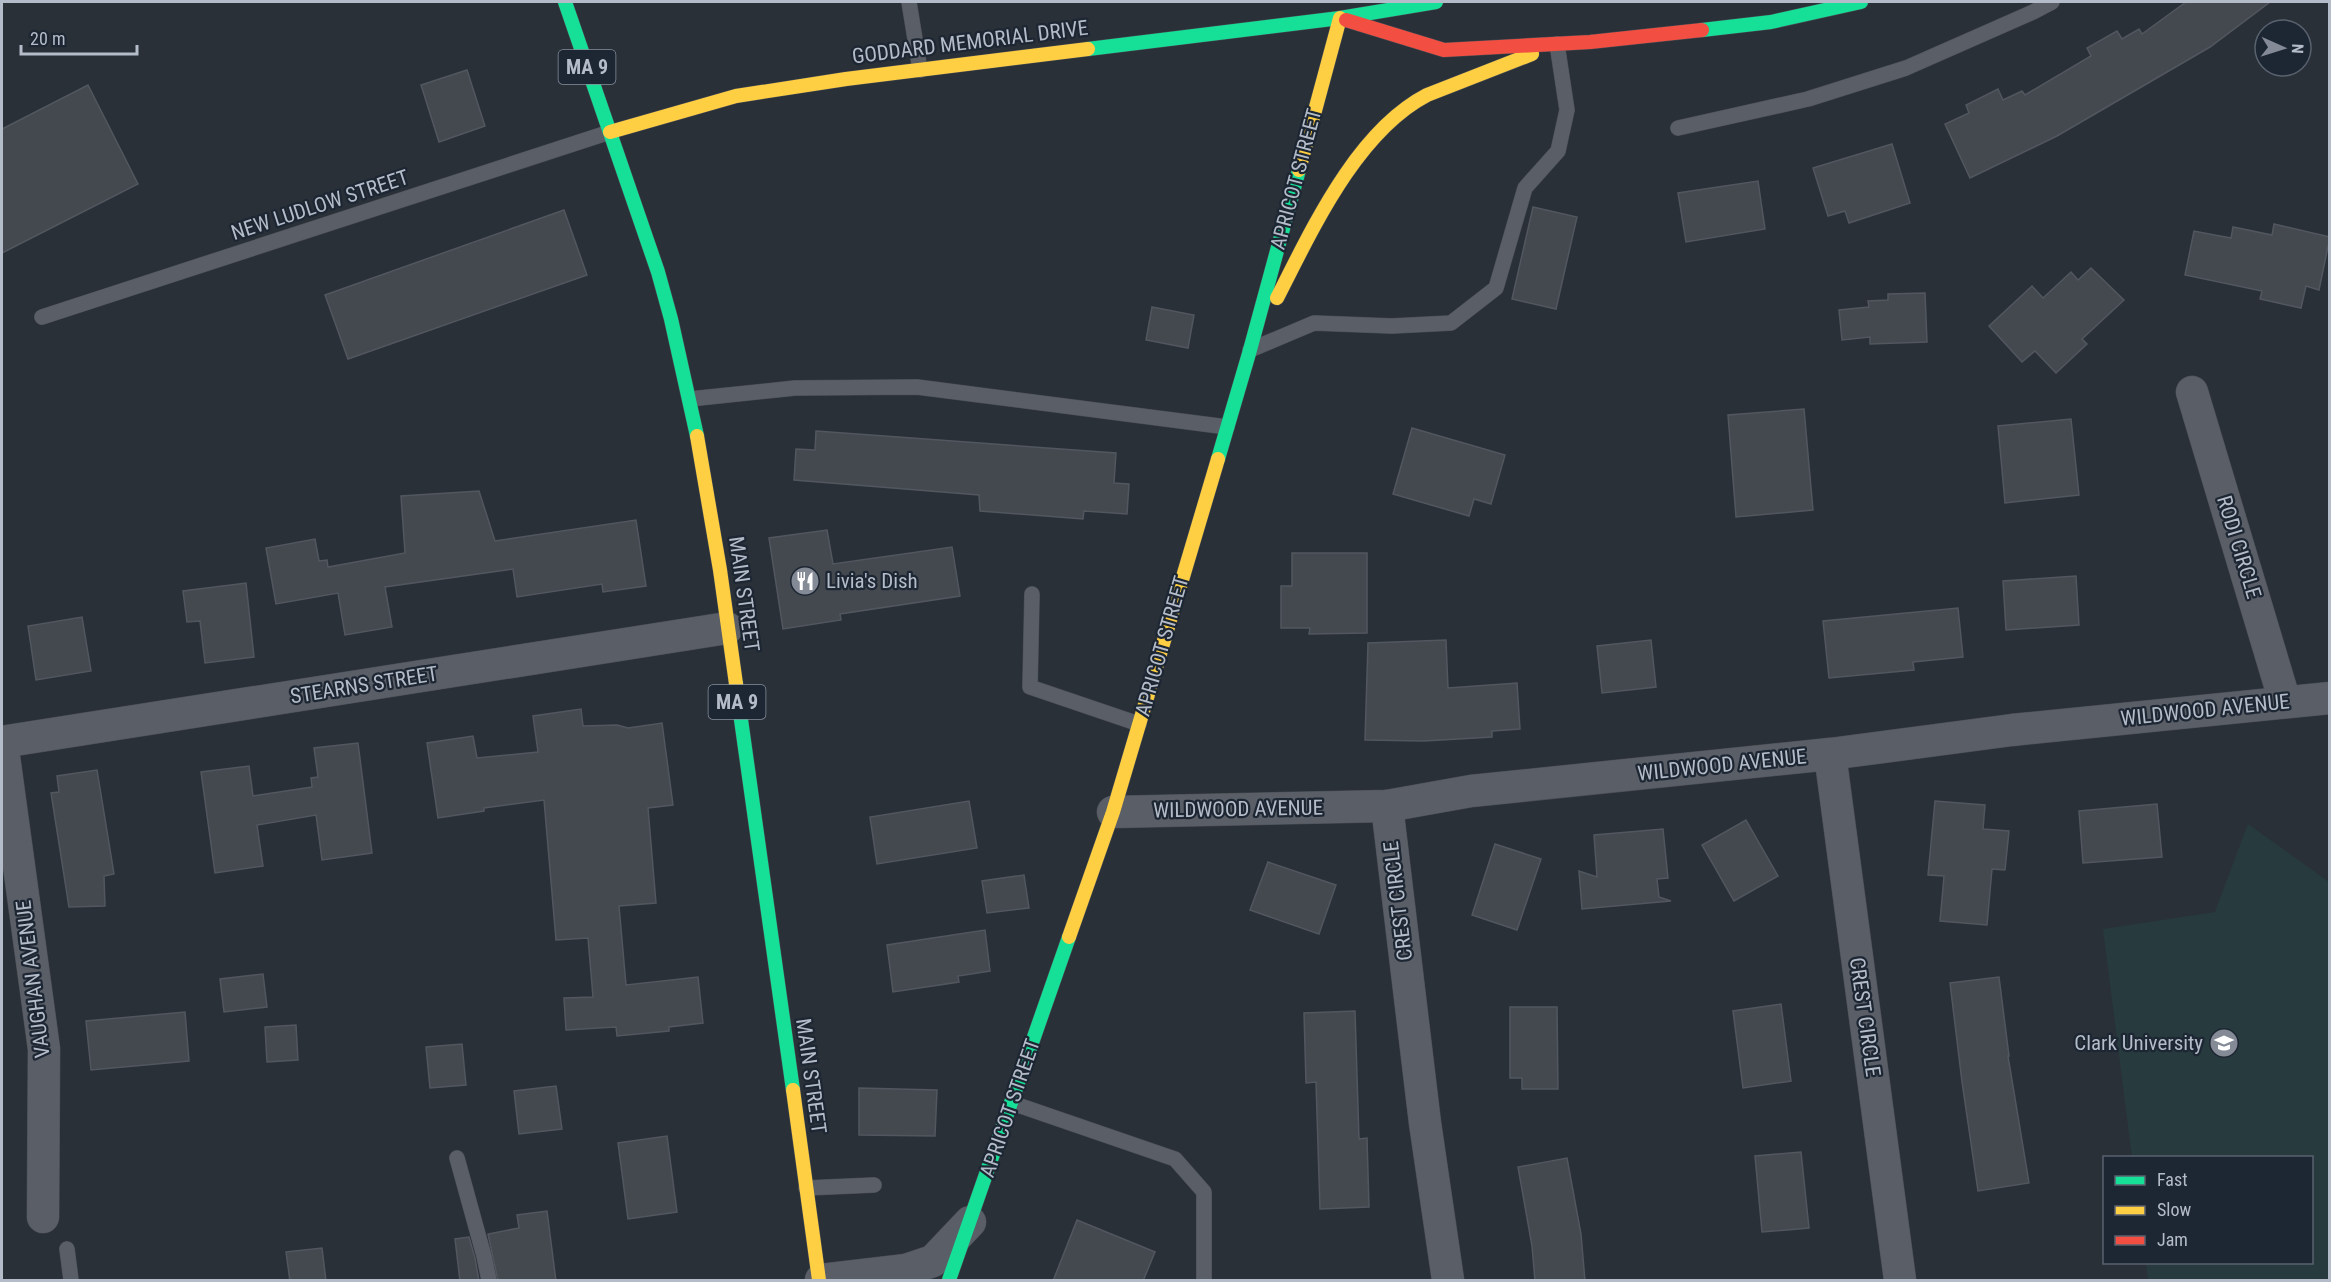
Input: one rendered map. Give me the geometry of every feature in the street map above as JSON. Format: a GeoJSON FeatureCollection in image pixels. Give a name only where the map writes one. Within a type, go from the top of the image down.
{"type":"FeatureCollection","features":[{"type":"Feature","properties":{"kind":"main road","name":"MAIN STREET"},"geometry":{"type":"LineString","coordinates":[[565,2],[663,291],[690,399],[711,512],[820,1281]]}},
{"type":"Feature","properties":{"kind":"main road","name":"GODDARD MEMORIAL DRIVE"},"geometry":{"type":"LineString","coordinates":[[610,132],[736,96],[1341,10],[1436,2]]}},
{"type":"Feature","properties":{"kind":"main road","name":"GODDARD MEMORIAL DRIVE"},"geometry":{"type":"LineString","coordinates":[[1341,10],[1444,50],[1557,44],[1771,22],[1861,2]]}},
{"type":"Feature","properties":{"kind":"main road","name":"APRICOT STREET"},"geometry":{"type":"LineString","coordinates":[[949,1281],[1113,812],[1250,350],[1341,10]]}},
{"type":"Feature","properties":{"kind":"main road"},"geometry":{"type":"LineString","coordinates":[[1250,350],[1334,196],[1353,168],[1392,122],[1414,103],[1440,89],[1557,44]]}},
{"type":"Feature","properties":{"kind":"street","name":"RODI CIRCLE"},"geometry":{"type":"LineString","coordinates":[[2192,392],[2285,702]]}},
{"type":"Feature","properties":{"kind":"street","name":"STEARNS STREET"},"geometry":{"type":"LineString","coordinates":[[2,742],[727,628]]}},
{"type":"Feature","properties":{"kind":"street","name":"WILDWOOD AVENUE"},"geometry":{"type":"LineString","coordinates":[[1113,812],[1387,806],[1471,791],[1830,754],[2012,730],[2330,698]]}},
{"type":"Feature","properties":{"kind":"street","name":"VAUGHAN AVENUE"},"geometry":{"type":"LineString","coordinates":[[2,742],[44,1049],[43,1217]]}},
{"type":"Feature","properties":{"kind":"street","name":"CREST CIRCLE"},"geometry":{"type":"LineString","coordinates":[[1830,754],[1900,1281]]}},
{"type":"Feature","properties":{"kind":"street","name":"CREST CIRCLE"},"geometry":{"type":"LineString","coordinates":[[1387,806],[1423,1111],[1448,1281]]}},
{"type":"Feature","properties":{"kind":"street"},"geometry":{"type":"LineString","coordinates":[[820,1281],[906,1269],[933,1261],[970,1222]]}},
{"type":"Feature","properties":{"kind":"lane"},"geometry":{"type":"LineString","coordinates":[[909,2],[920,70]]}},
{"type":"Feature","properties":{"kind":"lane"},"geometry":{"type":"LineString","coordinates":[[1678,128],[1808,99],[1906,68],[2052,2]]}},
{"type":"Feature","properties":{"kind":"lane"},"geometry":{"type":"LineString","coordinates":[[1250,350],[1314,323],[1392,326],[1451,323],[1496,288],[1525,188],[1558,151],[1567,110],[1557,44]]}},
{"type":"Feature","properties":{"kind":"lane","name":"NEW LUDLOW STREET"},"geometry":{"type":"LineString","coordinates":[[42,317],[610,132]]}},
{"type":"Feature","properties":{"kind":"lane"},"geometry":{"type":"LineString","coordinates":[[690,399],[795,388],[917,387],[1227,427]]}},
{"type":"Feature","properties":{"kind":"lane"},"geometry":{"type":"LineString","coordinates":[[1032,594],[1030,687],[1139,724]]}},
{"type":"Feature","properties":{"kind":"lane"},"geometry":{"type":"LineString","coordinates":[[1012,1103],[1175,1159],[1204,1192],[1204,1281]]}},
{"type":"Feature","properties":{"kind":"lane"},"geometry":{"type":"LineString","coordinates":[[457,1158],[489,1281]]}},
{"type":"Feature","properties":{"kind":"lane"},"geometry":{"type":"LineString","coordinates":[[806,1188],[873,1185]]}},
{"type":"Feature","properties":{"kind":"lane"},"geometry":{"type":"LineString","coordinates":[[68,1249],[71,1281]]}},
{"type":"Feature","properties":{"kind":"green space","name":"Clark University"},"geometry":{"type":"Polygon","coordinates":[[[2248,824],[2329,882],[2329,1280],[2148,1280],[2146,1264],[2313,1264],[2313,1156],[2132,1156],[2103,929],[2215,912],[2248,824]]]}},
{"type":"Feature","properties":{"kind":"building"},"geometry":{"type":"Polygon","coordinates":[[[2186,2],[2270,2],[2210,47],[2057,136],[1970,178],[1945,124],[1969,113],[1966,105],[1998,89],[2003,100],[2022,91],[2025,95],[2091,56],[2087,48],[2117,31],[2122,39],[2139,29],[2142,34],[2186,2]]]}},
{"type":"Feature","properties":{"kind":"building"},"geometry":{"type":"Polygon","coordinates":[[[467,70],[485,126],[439,142],[421,85],[467,70]]]}},
{"type":"Feature","properties":{"kind":"building"},"geometry":{"type":"Polygon","coordinates":[[[88,85],[138,184],[2,253],[2,129],[88,85]]]}},
{"type":"Feature","properties":{"kind":"building"},"geometry":{"type":"Polygon","coordinates":[[[1892,144],[1910,203],[1849,223],[1845,211],[1828,216],[1813,168],[1892,144]]]}},
{"type":"Feature","properties":{"kind":"building"},"geometry":{"type":"Polygon","coordinates":[[[1758,181],[1765,229],[1686,242],[1678,193],[1758,181]]]}},
{"type":"Feature","properties":{"kind":"building"},"geometry":{"type":"Polygon","coordinates":[[[1533,207],[1577,217],[1556,309],[1512,299],[1533,207]]]}},
{"type":"Feature","properties":{"kind":"building"},"geometry":{"type":"Polygon","coordinates":[[[564,210],[587,275],[348,359],[325,295],[564,210]]]}},
{"type":"Feature","properties":{"kind":"building"},"geometry":{"type":"Polygon","coordinates":[[[2274,224],[2330,237],[2319,290],[2306,286],[2301,308],[2260,299],[2262,291],[2185,275],[2194,231],[2231,238],[2233,227],[2272,235],[2274,224]]]}},
{"type":"Feature","properties":{"kind":"building"},"geometry":{"type":"Polygon","coordinates":[[[2091,268],[2124,300],[2082,339],[2087,344],[2056,373],[2035,351],[2022,362],[1989,326],[2032,286],[2043,298],[2071,272],[2078,280],[2091,268]]]}},
{"type":"Feature","properties":{"kind":"building"},"geometry":{"type":"Polygon","coordinates":[[[1925,293],[1927,342],[1870,344],[1870,337],[1842,340],[1839,310],[1869,307],[1868,301],[1888,300],[1888,294],[1925,293]]]}},
{"type":"Feature","properties":{"kind":"building"},"geometry":{"type":"Polygon","coordinates":[[[1152,307],[1194,315],[1188,348],[1146,340],[1152,307]]]}},
{"type":"Feature","properties":{"kind":"building"},"geometry":{"type":"Polygon","coordinates":[[[1804,409],[1813,510],[1736,517],[1728,415],[1804,409]]]}},
{"type":"Feature","properties":{"kind":"building"},"geometry":{"type":"Polygon","coordinates":[[[2071,419],[2079,495],[2005,503],[1998,426],[2071,419]]]}},
{"type":"Feature","properties":{"kind":"building"},"geometry":{"type":"Polygon","coordinates":[[[1412,428],[1505,455],[1491,504],[1474,499],[1469,516],[1393,494],[1412,428]]]}},
{"type":"Feature","properties":{"kind":"building"},"geometry":{"type":"Polygon","coordinates":[[[816,431],[1116,453],[1114,483],[1129,484],[1127,514],[1084,511],[1083,519],[980,511],[979,495],[794,480],[796,449],[815,450],[816,431]]]}},
{"type":"Feature","properties":{"kind":"building"},"geometry":{"type":"Polygon","coordinates":[[[479,491],[495,541],[636,520],[646,586],[603,592],[602,584],[517,597],[513,569],[385,587],[392,627],[345,635],[338,593],[276,604],[266,548],[315,539],[319,561],[327,560],[328,567],[405,553],[401,496],[479,491]]]}},
{"type":"Feature","properties":{"kind":"building"},"geometry":{"type":"Polygon","coordinates":[[[827,530],[833,564],[952,547],[960,596],[840,614],[841,620],[783,629],[769,538],[827,530]]]}},
{"type":"Feature","properties":{"kind":"building"},"geometry":{"type":"Polygon","coordinates":[[[1292,553],[1367,553],[1367,633],[1309,634],[1310,628],[1281,628],[1281,586],[1292,586],[1292,553]]]}},
{"type":"Feature","properties":{"kind":"building"},"geometry":{"type":"Polygon","coordinates":[[[2076,576],[2079,625],[2006,630],[2003,581],[2076,576]]]}},
{"type":"Feature","properties":{"kind":"building"},"geometry":{"type":"Polygon","coordinates":[[[246,583],[254,657],[205,663],[200,621],[187,622],[183,591],[246,583]]]}},
{"type":"Feature","properties":{"kind":"building"},"geometry":{"type":"Polygon","coordinates":[[[1958,608],[1963,657],[1913,662],[1914,670],[1829,678],[1823,621],[1958,608]]]}},
{"type":"Feature","properties":{"kind":"building"},"geometry":{"type":"Polygon","coordinates":[[[82,617],[91,671],[36,680],[28,626],[82,617]]]}},
{"type":"Feature","properties":{"kind":"building"},"geometry":{"type":"Polygon","coordinates":[[[1446,640],[1448,688],[1517,683],[1520,729],[1492,731],[1492,737],[1424,741],[1365,740],[1368,643],[1446,640]]]}},
{"type":"Feature","properties":{"kind":"building"},"geometry":{"type":"Polygon","coordinates":[[[1651,640],[1656,687],[1602,693],[1597,646],[1651,640]]]}},
{"type":"Feature","properties":{"kind":"building"},"geometry":{"type":"Polygon","coordinates":[[[581,709],[583,726],[617,725],[628,728],[662,723],[673,805],[648,808],[656,903],[619,906],[626,985],[698,977],[703,1023],[669,1027],[669,1031],[617,1036],[616,1027],[566,1030],[564,998],[593,997],[588,938],[556,940],[544,800],[484,808],[484,811],[438,818],[427,743],[473,736],[477,758],[538,752],[533,716],[581,709]]]}},
{"type":"Feature","properties":{"kind":"building"},"geometry":{"type":"Polygon","coordinates":[[[358,743],[372,853],[322,860],[316,815],[257,825],[263,866],[215,873],[201,772],[249,766],[253,796],[312,787],[311,778],[318,777],[314,748],[358,743]]]}},
{"type":"Feature","properties":{"kind":"building"},"geometry":{"type":"Polygon","coordinates":[[[97,770],[114,874],[104,876],[105,906],[69,907],[51,793],[59,792],[57,776],[97,770]]]}},
{"type":"Feature","properties":{"kind":"building"},"geometry":{"type":"Polygon","coordinates":[[[969,801],[977,848],[877,864],[870,817],[969,801]]]}},
{"type":"Feature","properties":{"kind":"building"},"geometry":{"type":"Polygon","coordinates":[[[1935,801],[1985,805],[1983,829],[2009,831],[2005,870],[1992,869],[1987,925],[1940,921],[1944,876],[1928,875],[1935,801]]]}},
{"type":"Feature","properties":{"kind":"building"},"geometry":{"type":"Polygon","coordinates":[[[2157,804],[2162,857],[2083,863],[2079,811],[2157,804]]]}},
{"type":"Feature","properties":{"kind":"building"},"geometry":{"type":"Polygon","coordinates":[[[1746,820],[1778,876],[1734,901],[1702,845],[1746,820]]]}},
{"type":"Feature","properties":{"kind":"building"},"geometry":{"type":"Polygon","coordinates":[[[1663,829],[1668,878],[1657,879],[1659,897],[1671,901],[1582,909],[1579,871],[1597,877],[1594,835],[1663,829]]]}},
{"type":"Feature","properties":{"kind":"building"},"geometry":{"type":"Polygon","coordinates":[[[1495,844],[1541,859],[1517,930],[1472,915],[1495,844]]]}},
{"type":"Feature","properties":{"kind":"building"},"geometry":{"type":"Polygon","coordinates":[[[1268,862],[1336,885],[1319,934],[1250,910],[1268,862]]]}},
{"type":"Feature","properties":{"kind":"building"},"geometry":{"type":"Polygon","coordinates":[[[1024,875],[1029,908],[987,913],[982,881],[1024,875]]]}},
{"type":"Feature","properties":{"kind":"building"},"geometry":{"type":"Polygon","coordinates":[[[985,930],[990,971],[958,976],[959,982],[893,992],[887,945],[985,930]]]}},
{"type":"Feature","properties":{"kind":"building"},"geometry":{"type":"Polygon","coordinates":[[[263,974],[267,1007],[224,1012],[220,979],[263,974]]]}},
{"type":"Feature","properties":{"kind":"building"},"geometry":{"type":"Polygon","coordinates":[[[1999,977],[2008,1056],[2029,1183],[1978,1191],[1950,983],[1999,977]]]}},
{"type":"Feature","properties":{"kind":"building"},"geometry":{"type":"Polygon","coordinates":[[[1781,1004],[1791,1081],[1743,1088],[1733,1011],[1781,1004]]]}},
{"type":"Feature","properties":{"kind":"building"},"geometry":{"type":"Polygon","coordinates":[[[1510,1007],[1557,1007],[1558,1089],[1522,1089],[1522,1078],[1510,1078],[1510,1007]]]}},
{"type":"Feature","properties":{"kind":"building"},"geometry":{"type":"Polygon","coordinates":[[[1355,1011],[1359,1139],[1367,1138],[1369,1207],[1320,1209],[1316,1082],[1306,1083],[1304,1013],[1355,1011]]]}},
{"type":"Feature","properties":{"kind":"building"},"geometry":{"type":"Polygon","coordinates":[[[185,1012],[189,1061],[91,1070],[86,1021],[185,1012]]]}},
{"type":"Feature","properties":{"kind":"building"},"geometry":{"type":"Polygon","coordinates":[[[296,1025],[298,1060],[267,1062],[265,1027],[296,1025]]]}},
{"type":"Feature","properties":{"kind":"building"},"geometry":{"type":"Polygon","coordinates":[[[462,1044],[466,1085],[430,1088],[426,1047],[462,1044]]]}},
{"type":"Feature","properties":{"kind":"building"},"geometry":{"type":"Polygon","coordinates":[[[556,1086],[562,1129],[519,1134],[514,1091],[556,1086]]]}},
{"type":"Feature","properties":{"kind":"building"},"geometry":{"type":"Polygon","coordinates":[[[859,1088],[937,1090],[935,1136],[859,1135],[859,1088]]]}},
{"type":"Feature","properties":{"kind":"building"},"geometry":{"type":"Polygon","coordinates":[[[667,1136],[677,1212],[628,1219],[618,1143],[667,1136]]]}},
{"type":"Feature","properties":{"kind":"building"},"geometry":{"type":"Polygon","coordinates":[[[1801,1152],[1809,1228],[1762,1232],[1755,1156],[1801,1152]]]}},
{"type":"Feature","properties":{"kind":"building"},"geometry":{"type":"Polygon","coordinates":[[[1567,1158],[1581,1234],[1585,1281],[1535,1281],[1532,1246],[1518,1167],[1567,1158]]]}},
{"type":"Feature","properties":{"kind":"building"},"geometry":{"type":"Polygon","coordinates":[[[547,1211],[556,1281],[498,1281],[488,1234],[519,1228],[517,1215],[547,1211]]]}},
{"type":"Feature","properties":{"kind":"building"},"geometry":{"type":"Polygon","coordinates":[[[1077,1220],[1155,1252],[1143,1281],[1053,1281],[1077,1220]]]}},
{"type":"Feature","properties":{"kind":"building"},"geometry":{"type":"Polygon","coordinates":[[[469,1237],[479,1281],[460,1281],[455,1239],[469,1237]]]}},
{"type":"Feature","properties":{"kind":"building"},"geometry":{"type":"Polygon","coordinates":[[[322,1248],[326,1281],[290,1281],[286,1252],[322,1248]]]}},
{"type":"Feature","properties":{"kind":"traffic: fast"},"geometry":{"type":"LineString","coordinates":[[565,2],[658,272],[697,436]]}},
{"type":"Feature","properties":{"kind":"traffic: fast"},"geometry":{"type":"LineString","coordinates":[[1088,49],[1340,18],[1436,2]]}},
{"type":"Feature","properties":{"kind":"traffic: fast"},"geometry":{"type":"LineString","coordinates":[[1702,30],[1771,22],[1861,2]]}},
{"type":"Feature","properties":{"kind":"traffic: fast"},"geometry":{"type":"LineString","coordinates":[[1218,459],[1299,170]]}},
{"type":"Feature","properties":{"kind":"traffic: fast"},"geometry":{"type":"LineString","coordinates":[[736,684],[793,1090]]}},
{"type":"Feature","properties":{"kind":"traffic: fast"},"geometry":{"type":"LineString","coordinates":[[949,1280],[1069,937]]}},
{"type":"Feature","properties":{"kind":"traffic: slow"},"geometry":{"type":"LineString","coordinates":[[1299,170],[1340,18]]}},
{"type":"Feature","properties":{"kind":"traffic: slow"},"geometry":{"type":"LineString","coordinates":[[610,132],[736,96],[846,79],[1088,49]]}},
{"type":"Feature","properties":{"kind":"traffic: slow"},"geometry":{"type":"LineString","coordinates":[[1277,298],[1338,185],[1379,133],[1402,112],[1427,95],[1532,54]]}},
{"type":"Feature","properties":{"kind":"traffic: slow"},"geometry":{"type":"LineString","coordinates":[[697,436],[720,570],[736,684]]}},
{"type":"Feature","properties":{"kind":"traffic: slow"},"geometry":{"type":"LineString","coordinates":[[1069,937],[1113,812],[1218,459]]}},
{"type":"Feature","properties":{"kind":"traffic: slow"},"geometry":{"type":"LineString","coordinates":[[793,1090],[819,1280]]}},
{"type":"Feature","properties":{"kind":"traffic: jam"},"geometry":{"type":"LineString","coordinates":[[1346,20],[1444,50],[1590,42],[1702,30]]}},
{"type":"Feature","properties":{"kind":"place","name":"Livia's Dish"},"geometry":{"type":"Point","coordinates":[805,581]}},
{"type":"Feature","properties":{"kind":"place","name":"Clark University"},"geometry":{"type":"Point","coordinates":[2224,1043]}}]}
